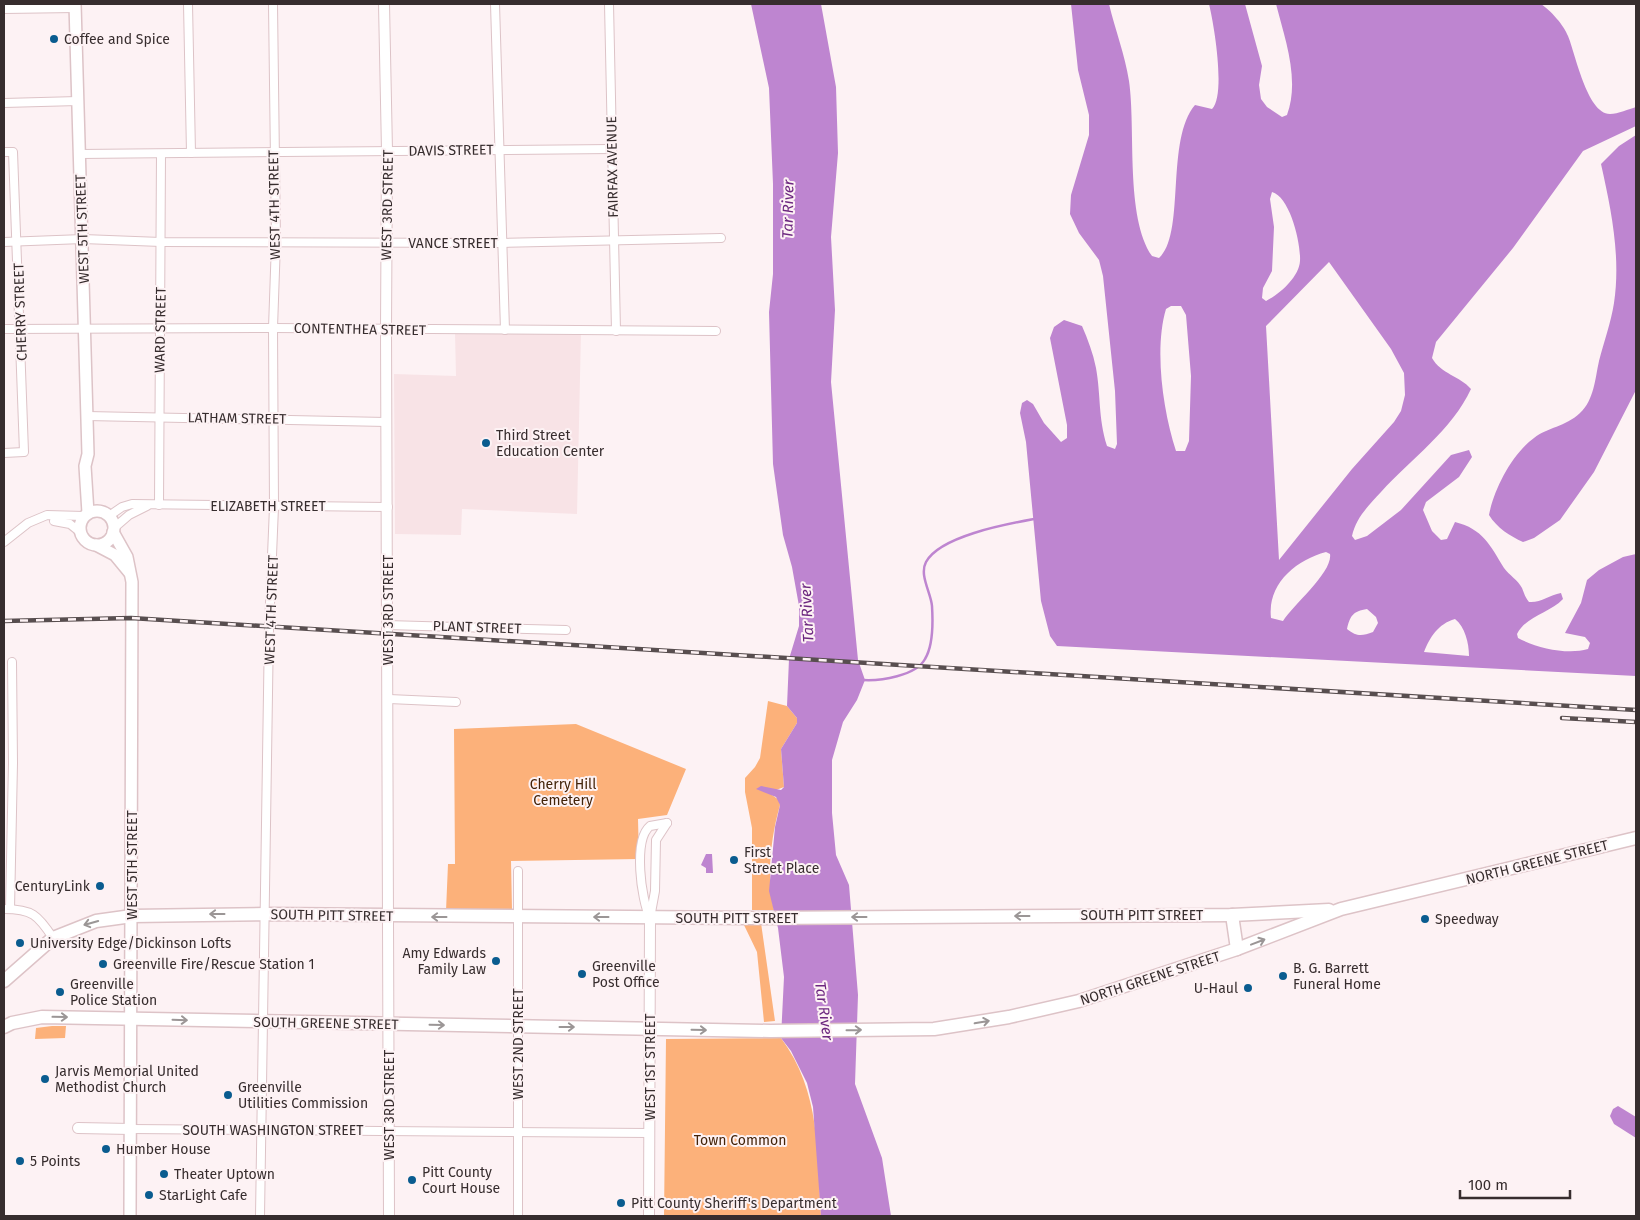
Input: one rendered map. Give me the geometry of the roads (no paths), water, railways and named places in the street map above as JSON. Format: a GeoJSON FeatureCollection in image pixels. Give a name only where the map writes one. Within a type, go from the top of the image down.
{"type":"FeatureCollection","features":[{"type":"Feature","properties":{"kind":"main road","name":"WEST 5TH STREET"},"geometry":{"type":"LineString","coordinates":[[76,6],[88,454],[93,467],[95,514]]}},
{"type":"Feature","properties":{"kind":"main road"},"geometry":{"type":"LineString","coordinates":[[96,545],[107,542],[114,530],[95,514],[81,521],[80,532],[86,541],[115,555],[131,574]]}},
{"type":"Feature","properties":{"kind":"main road","name":"WEST 5TH STREET"},"geometry":{"type":"LineString","coordinates":[[114,530],[127,557],[131,574],[132,916],[130,1216]]}},
{"type":"Feature","properties":{"kind":"main road","name":"NORTH GREENE STREET"},"geometry":{"type":"LineString","coordinates":[[650,1028],[770,1031],[934,1029],[1028,1014],[1079,1001],[1237,949],[1341,909],[1636,838]]}},
{"type":"Feature","properties":{"kind":"main road","name":"SOUTH PITT STREET"},"geometry":{"type":"LineString","coordinates":[[4,981],[53,938],[96,921],[132,916],[266,914],[754,918],[1232,915],[1341,909]]}},
{"type":"Feature","properties":{"kind":"main road"},"geometry":{"type":"LineString","coordinates":[[1232,915],[1237,949]]}},
{"type":"Feature","properties":{"kind":"main road","name":"SOUTH GREENE STREET"},"geometry":{"type":"LineString","coordinates":[[6,1024],[42,1017],[650,1028]]}},
{"type":"Feature","properties":{"kind":"street"},"geometry":{"type":"LineString","coordinates":[[188,4],[191,152]]}},
{"type":"Feature","properties":{"kind":"street","name":"WEST 4TH STREET"},"geometry":{"type":"LineString","coordinates":[[260,1216],[265,1022],[269,628],[274,507],[273,328],[276,242],[273,152],[273,4]]}},
{"type":"Feature","properties":{"kind":"street","name":"WEST 3RD STREET"},"geometry":{"type":"LineString","coordinates":[[384,4],[387,151],[386,422],[388,507],[389,1216]]}},
{"type":"Feature","properties":{"kind":"street"},"geometry":{"type":"LineString","coordinates":[[495,4],[505,330]]}},
{"type":"Feature","properties":{"kind":"street","name":"FAIRFAX AVENUE"},"geometry":{"type":"LineString","coordinates":[[609,4],[616,331]]}},
{"type":"Feature","properties":{"kind":"street"},"geometry":{"type":"LineString","coordinates":[[4,9],[76,6]]}},
{"type":"Feature","properties":{"kind":"street"},"geometry":{"type":"LineString","coordinates":[[4,103],[78,102]]}},
{"type":"Feature","properties":{"kind":"street","name":"DAVIS STREET"},"geometry":{"type":"LineString","coordinates":[[80,154],[612,148]]}},
{"type":"Feature","properties":{"kind":"street","name":"CHERRY STREET"},"geometry":{"type":"LineString","coordinates":[[4,152],[13,152],[18,242],[24,452],[4,453]]}},
{"type":"Feature","properties":{"kind":"street","name":"WARD STREET"},"geometry":{"type":"LineString","coordinates":[[159,505],[161,154]]}},
{"type":"Feature","properties":{"kind":"street","name":"VANCE STREET"},"geometry":{"type":"LineString","coordinates":[[4,242],[82,239],[161,242],[502,243],[614,242],[721,238]]}},
{"type":"Feature","properties":{"kind":"street","name":"CONTENTHEA STREET"},"geometry":{"type":"LineString","coordinates":[[4,329],[273,328],[716,331]]}},
{"type":"Feature","properties":{"kind":"street","name":"LATHAM STREET"},"geometry":{"type":"LineString","coordinates":[[87,416],[386,422]]}},
{"type":"Feature","properties":{"kind":"street","name":"ELIZABETH STREET"},"geometry":{"type":"LineString","coordinates":[[95,514],[132,504],[388,507]]}},
{"type":"Feature","properties":{"kind":"street","name":"ELIZABETH STREET"},"geometry":{"type":"LineString","coordinates":[[114,530],[133,513],[149,505]]}},
{"type":"Feature","properties":{"kind":"street"},"geometry":{"type":"LineString","coordinates":[[4,539],[28,523],[47,515],[95,514]]}},
{"type":"Feature","properties":{"kind":"street"},"geometry":{"type":"LineString","coordinates":[[40,518],[70,524],[80,532]]}},
{"type":"Feature","properties":{"kind":"street","name":"PLANT STREET"},"geometry":{"type":"LineString","coordinates":[[388,625],[566,630]]}},
{"type":"Feature","properties":{"kind":"street"},"geometry":{"type":"LineString","coordinates":[[12,662],[7,909],[24,910],[36,915],[53,938]]}},
{"type":"Feature","properties":{"kind":"street"},"geometry":{"type":"LineString","coordinates":[[4,685],[12,684]]}},
{"type":"Feature","properties":{"kind":"street"},"geometry":{"type":"LineString","coordinates":[[388,699],[456,702]]}},
{"type":"Feature","properties":{"kind":"street"},"geometry":{"type":"LineString","coordinates":[[667,823],[657,838],[654,902],[650,918],[644,905],[642,836],[646,828],[667,823]]}},
{"type":"Feature","properties":{"kind":"street"},"geometry":{"type":"LineString","coordinates":[[646,828],[657,838]]}},
{"type":"Feature","properties":{"kind":"street","name":"WEST 2ND STREET"},"geometry":{"type":"LineString","coordinates":[[518,871],[518,1216]]}},
{"type":"Feature","properties":{"kind":"street"},"geometry":{"type":"LineString","coordinates":[[642,874],[655,873]]}},
{"type":"Feature","properties":{"kind":"street","name":"WEST 1ST STREET"},"geometry":{"type":"LineString","coordinates":[[648,1216],[650,918]]}},
{"type":"Feature","properties":{"kind":"street","name":"SOUTH WASHINGTON STREET"},"geometry":{"type":"LineString","coordinates":[[78,1128],[649,1133]]}},
{"type":"Feature","properties":{"kind":"water","name":"Tar River"},"geometry":{"type":"Polygon","coordinates":[[[751,4],[821,4],[836,87],[838,153],[831,237],[835,310],[831,382],[858,660],[865,680],[857,700],[843,722],[832,760],[832,813],[836,855],[849,885],[858,995],[855,1084],[882,1158],[891,1216],[821,1216],[813,1107],[807,1083],[791,1051],[781,1038],[784,977],[778,928],[769,891],[775,827],[780,805],[776,797],[756,789],[761,786],[781,790],[784,787],[781,749],[797,723],[797,718],[787,706],[789,659],[799,626],[799,606],[792,567],[783,535],[773,464],[769,312],[773,274],[773,184],[769,88],[751,4]]]}},
{"type":"Feature","properties":{"kind":"water"},"geometry":{"type":"Polygon","coordinates":[[[1071,4],[1109,4],[1129,81],[1133,172],[1138,219],[1152,256],[1159,258],[1167,246],[1172,229],[1178,162],[1186,121],[1195,105],[1212,109],[1216,101],[1219,75],[1218,59],[1209,4],[1245,4],[1262,66],[1259,85],[1261,99],[1267,107],[1282,117],[1287,115],[1291,102],[1292,74],[1287,45],[1276,4],[1541,4],[1556,18],[1568,36],[1588,94],[1595,104],[1602,111],[1610,114],[1636,107],[1636,126],[1583,151],[1513,248],[1436,342],[1432,358],[1440,368],[1462,381],[1471,389],[1463,404],[1442,431],[1367,507],[1356,524],[1352,536],[1355,540],[1367,536],[1401,510],[1451,455],[1469,450],[1472,457],[1459,477],[1426,502],[1423,510],[1432,531],[1441,540],[1447,539],[1455,522],[1465,525],[1479,534],[1490,545],[1504,568],[1520,585],[1529,602],[1561,593],[1563,599],[1558,604],[1526,623],[1517,634],[1518,638],[1552,650],[1580,651],[1588,649],[1590,643],[1585,637],[1565,633],[1581,603],[1587,580],[1599,570],[1623,557],[1636,554],[1636,676],[1057,646],[1050,636],[1041,601],[1026,442],[1020,413],[1022,403],[1027,400],[1033,404],[1044,423],[1061,442],[1067,438],[1067,425],[1050,338],[1054,327],[1064,320],[1082,326],[1096,368],[1102,426],[1107,446],[1115,449],[1117,444],[1115,391],[1103,276],[1099,260],[1079,233],[1070,214],[1071,195],[1089,135],[1089,115],[1078,70],[1071,4]],[[1272,192],[1270,199],[1274,227],[1272,271],[1263,288],[1262,298],[1266,301],[1288,284],[1296,273],[1300,261],[1299,243],[1289,211],[1284,202],[1272,192]],[[1329,262],[1266,326],[1279,560],[1352,469],[1394,422],[1401,411],[1405,395],[1404,373],[1391,349],[1329,262]],[[1171,306],[1166,309],[1162,325],[1160,361],[1167,418],[1176,451],[1185,451],[1189,441],[1191,376],[1186,315],[1181,306],[1171,306]],[[1326,552],[1294,567],[1279,584],[1271,606],[1271,618],[1283,621],[1319,579],[1329,561],[1330,554],[1326,552]],[[1367,609],[1358,611],[1351,617],[1347,629],[1360,635],[1373,632],[1378,623],[1376,617],[1367,609]],[[1455,619],[1444,624],[1432,636],[1424,652],[1469,656],[1466,636],[1458,622],[1455,619]]]}},
{"type":"Feature","properties":{"kind":"water"},"geometry":{"type":"Polygon","coordinates":[[[1636,135],[1636,390],[1594,472],[1560,520],[1534,538],[1523,542],[1504,531],[1492,520],[1489,515],[1491,505],[1505,473],[1518,453],[1539,434],[1574,418],[1585,408],[1591,396],[1611,317],[1616,285],[1614,233],[1601,164],[1619,146],[1636,135]]]}},
{"type":"Feature","properties":{"kind":"water"},"geometry":{"type":"Polygon","coordinates":[[[706,854],[712,854],[713,873],[706,873],[706,868],[701,865],[706,854]]]}},
{"type":"Feature","properties":{"kind":"water"},"geometry":{"type":"Polygon","coordinates":[[[1618,1106],[1636,1117],[1636,1138],[1614,1124],[1610,1116],[1613,1109],[1618,1106]]]}},
{"type":"Feature","properties":{"kind":"waterway"},"geometry":{"type":"LineString","coordinates":[[863,680],[879,680],[914,670],[928,654],[932,634],[932,606],[924,567],[934,553],[959,538],[992,528],[1034,519]]}},
{"type":"Feature","properties":{"kind":"railway"},"geometry":{"type":"LineString","coordinates":[[4,621],[131,618],[1636,710]]}},
{"type":"Feature","properties":{"kind":"railway"},"geometry":{"type":"LineString","coordinates":[[1562,718],[1636,722]]}},
{"type":"Feature","properties":{"kind":"place","name":"Coffee and Spice"},"geometry":{"type":"Point","coordinates":[54,39]}},
{"type":"Feature","properties":{"kind":"place","name":"Third Street Education Center"},"geometry":{"type":"Point","coordinates":[486,443]}},
{"type":"Feature","properties":{"kind":"place","name":"First Street Place"},"geometry":{"type":"Point","coordinates":[734,860]}},
{"type":"Feature","properties":{"kind":"place","name":"CenturyLink"},"geometry":{"type":"Point","coordinates":[100,886]}},
{"type":"Feature","properties":{"kind":"place","name":"Speedway"},"geometry":{"type":"Point","coordinates":[1425,919]}},
{"type":"Feature","properties":{"kind":"place","name":"University Edge/Dickinson Lofts"},"geometry":{"type":"Point","coordinates":[20,943]}},
{"type":"Feature","properties":{"kind":"place","name":"Amy Edwards Family Law"},"geometry":{"type":"Point","coordinates":[496,961]}},
{"type":"Feature","properties":{"kind":"place","name":"Greenville Fire/Rescue Station 1"},"geometry":{"type":"Point","coordinates":[103,964]}},
{"type":"Feature","properties":{"kind":"place","name":"Greenville Post Office"},"geometry":{"type":"Point","coordinates":[582,974]}},
{"type":"Feature","properties":{"kind":"place","name":"B. G. Barrett Funeral Home"},"geometry":{"type":"Point","coordinates":[1283,976]}},
{"type":"Feature","properties":{"kind":"place","name":"U-Haul"},"geometry":{"type":"Point","coordinates":[1248,988]}},
{"type":"Feature","properties":{"kind":"place","name":"Greenville Police Station"},"geometry":{"type":"Point","coordinates":[60,992]}},
{"type":"Feature","properties":{"kind":"place","name":"Jarvis Memorial United Methodist Church"},"geometry":{"type":"Point","coordinates":[45,1079]}},
{"type":"Feature","properties":{"kind":"place","name":"Greenville Utilities Commission"},"geometry":{"type":"Point","coordinates":[228,1095]}},
{"type":"Feature","properties":{"kind":"place","name":"Humber House"},"geometry":{"type":"Point","coordinates":[106,1149]}},
{"type":"Feature","properties":{"kind":"place","name":"5 Points"},"geometry":{"type":"Point","coordinates":[20,1161]}},
{"type":"Feature","properties":{"kind":"place","name":"Theater Uptown"},"geometry":{"type":"Point","coordinates":[164,1174]}},
{"type":"Feature","properties":{"kind":"place","name":"Pitt County Court House"},"geometry":{"type":"Point","coordinates":[412,1180]}},
{"type":"Feature","properties":{"kind":"place","name":"StarLight Cafe"},"geometry":{"type":"Point","coordinates":[149,1195]}},
{"type":"Feature","properties":{"kind":"place","name":"Pitt County Sheriff's Department"},"geometry":{"type":"Point","coordinates":[621,1203]}},
{"type":"Feature","properties":{"kind":"park label","name":"Cherry Hill Cemetery"},"geometry":{"type":"Point","coordinates":[563,792]}},
{"type":"Feature","properties":{"kind":"park label","name":"Town Common"},"geometry":{"type":"Point","coordinates":[740,1140]}}]}
